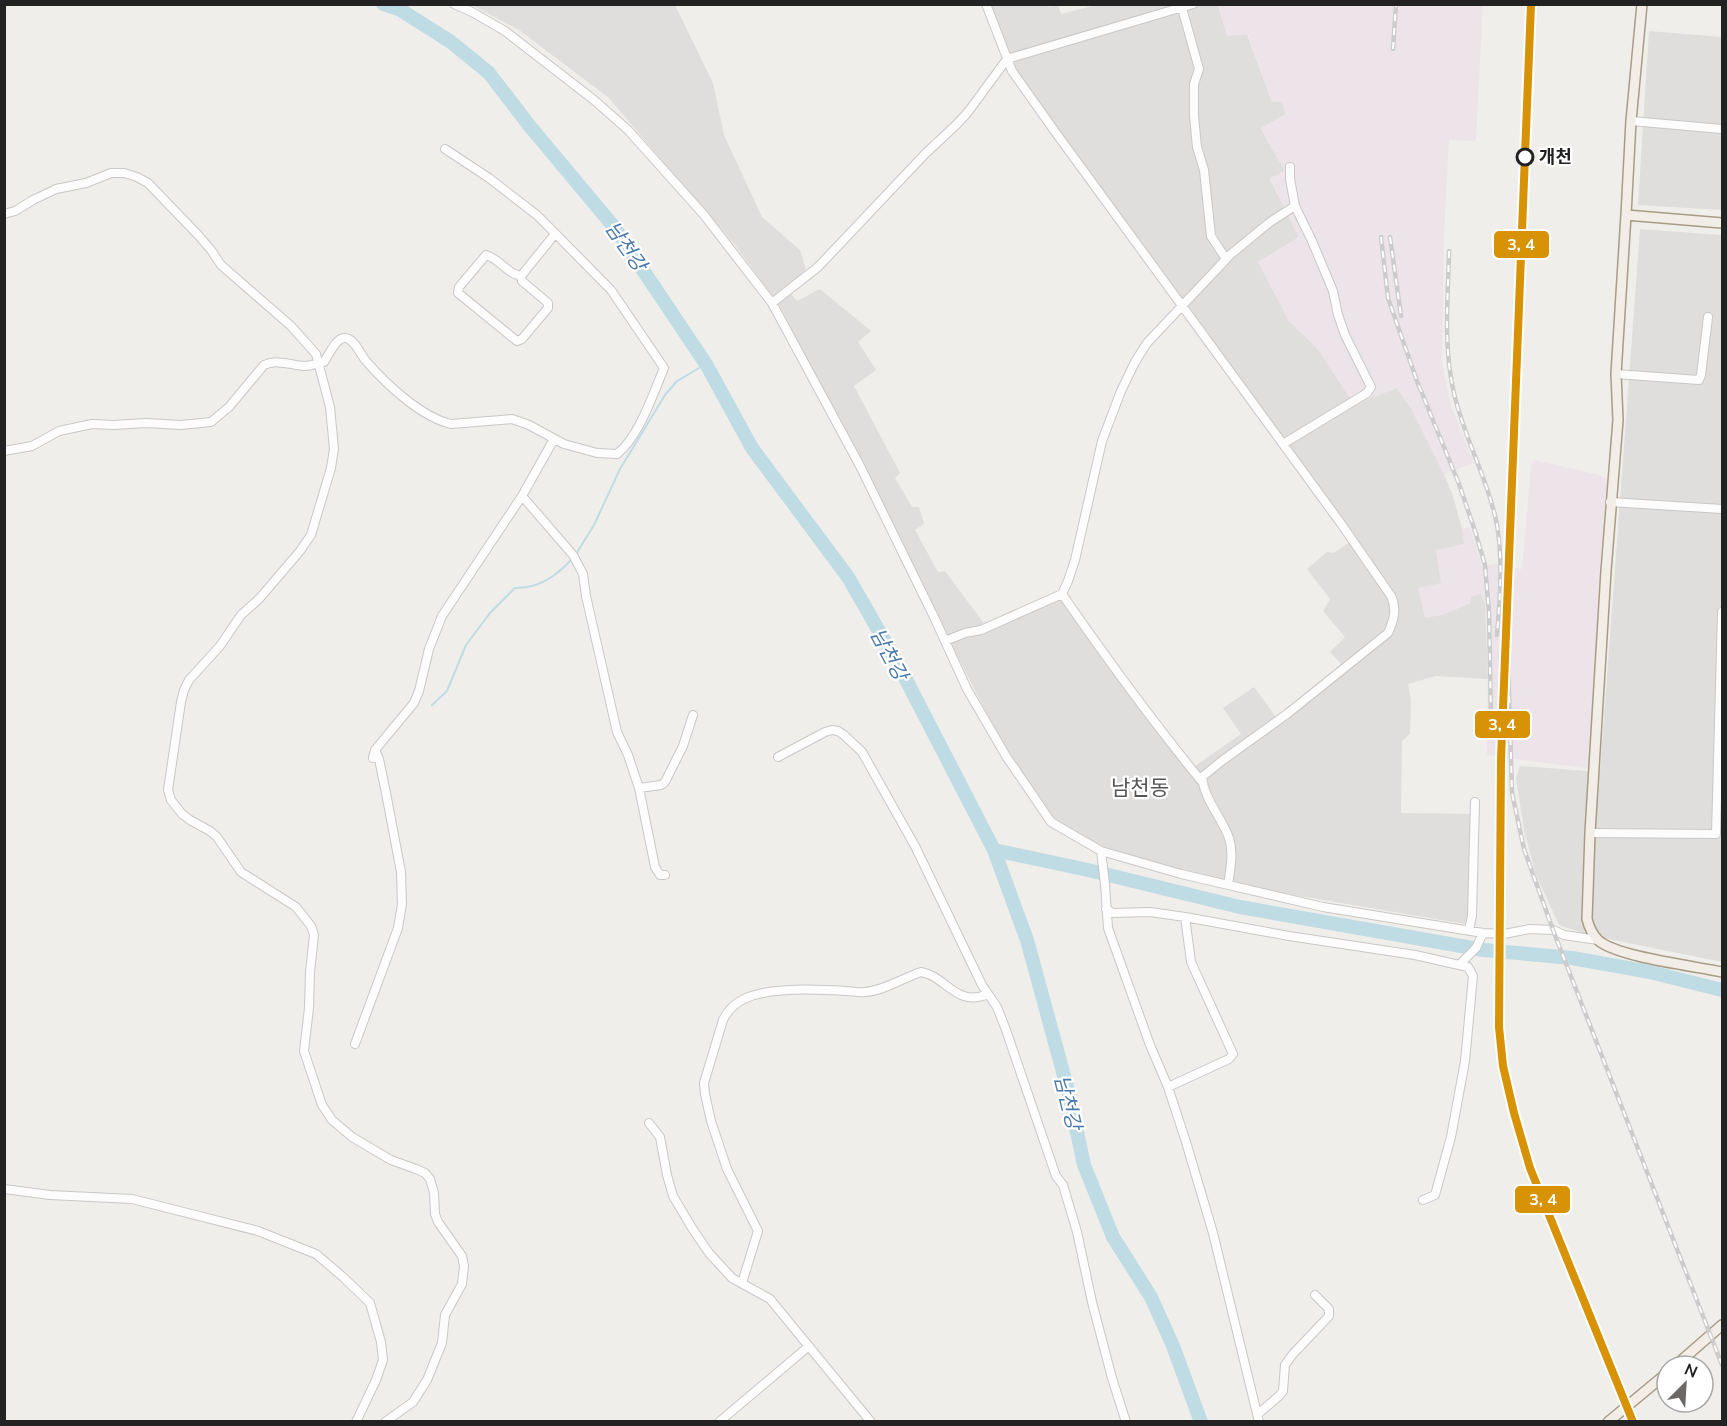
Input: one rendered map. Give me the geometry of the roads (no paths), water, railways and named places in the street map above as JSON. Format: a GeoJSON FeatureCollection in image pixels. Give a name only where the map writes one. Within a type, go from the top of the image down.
{"type":"FeatureCollection","features":[{"type":"Feature","properties":{"kind":"main road"},"geometry":{"type":"LineString","coordinates":[[1642,4],[1631,121],[1616,374],[1618,420],[1590,833],[1587,919],[1589,927],[1598,940],[1613,950],[1722,972]]}},
{"type":"Feature","properties":{"kind":"main road"},"geometry":{"type":"LineString","coordinates":[[1626,215],[1722,223]]}},
{"type":"Feature","properties":{"kind":"main road"},"geometry":{"type":"LineString","coordinates":[[1689,1354],[1722,1325]]}},
{"type":"Feature","properties":{"kind":"main road"},"geometry":{"type":"LineString","coordinates":[[1608,1422],[1655,1383]]}},
{"type":"Feature","properties":{"kind":"street"},"geometry":{"type":"LineString","coordinates":[[454,4],[505,31],[594,100],[628,130],[729,244],[772,303],[860,466],[967,689],[1006,756],[1051,822],[1101,851],[1181,874],[1323,907],[1483,933],[1530,929],[1553,930],[1564,935],[1598,940]]}},
{"type":"Feature","properties":{"kind":"street"},"geometry":{"type":"LineString","coordinates":[[986,4],[1012,71],[1342,525],[1395,605],[1388,633],[1287,714],[1202,777],[1203,783]]}},
{"type":"Feature","properties":{"kind":"street"},"geometry":{"type":"LineString","coordinates":[[772,303],[818,267],[925,154],[957,124],[1008,59],[1192,4]]}},
{"type":"Feature","properties":{"kind":"street"},"geometry":{"type":"LineString","coordinates":[[1182,8],[1199,69],[1194,84],[1194,116],[1197,147],[1204,170],[1211,237],[1227,259]]}},
{"type":"Feature","properties":{"kind":"street"},"geometry":{"type":"LineString","coordinates":[[1631,121],[1722,129]]}},
{"type":"Feature","properties":{"kind":"street"},"geometry":{"type":"LineString","coordinates":[[4,451],[32,446],[59,430],[92,424],[172,425],[211,422],[229,407],[264,365],[281,362],[309,366],[326,360],[336,343],[342,338],[348,338],[354,342],[367,362],[393,389],[411,404],[443,422],[451,424],[512,419],[584,451],[608,455],[617,454],[627,444],[637,428],[664,368],[611,290],[538,216],[498,184],[445,149]]}},
{"type":"Feature","properties":{"kind":"street"},"geometry":{"type":"LineString","coordinates":[[1283,444],[1367,393],[1371,387],[1345,335],[1333,291],[1295,206],[1290,167]]}},
{"type":"Feature","properties":{"kind":"street"},"geometry":{"type":"LineString","coordinates":[[4,214],[15,211],[56,189],[86,183],[111,173],[124,173],[137,177],[148,183],[199,236],[220,265],[291,326],[316,354],[330,407],[334,448],[331,468],[315,524],[311,535],[300,551],[259,599],[241,615],[220,646],[189,680],[184,690],[168,790],[171,800],[182,814],[217,837],[241,873],[296,907],[312,926],[314,935],[304,1051],[322,1105],[332,1120],[352,1137],[391,1160],[425,1173],[430,1179],[434,1193],[435,1214],[438,1222],[462,1256],[464,1266],[462,1284],[446,1315],[442,1343],[430,1374],[413,1402],[385,1422]]}},
{"type":"Feature","properties":{"kind":"street"},"geometry":{"type":"LineString","coordinates":[[945,641],[965,633],[981,630],[1062,594],[1075,560],[1102,441],[1135,362],[1147,343],[1248,238],[1295,206]]}},
{"type":"Feature","properties":{"kind":"street"},"geometry":{"type":"LineString","coordinates":[[521,276],[555,234]]}},
{"type":"Feature","properties":{"kind":"street"},"geometry":{"type":"LineString","coordinates":[[486,255],[491,256],[514,275],[521,276],[522,281],[548,303],[548,308],[518,341],[458,292],[459,287],[486,255]]}},
{"type":"Feature","properties":{"kind":"street"},"geometry":{"type":"LineString","coordinates":[[1616,374],[1699,380],[1708,316]]}},
{"type":"Feature","properties":{"kind":"street"},"geometry":{"type":"LineString","coordinates":[[355,1044],[398,928],[402,903],[401,872],[379,759],[374,754],[414,703],[429,649],[442,616],[522,496],[554,439]]}},
{"type":"Feature","properties":{"kind":"street"},"geometry":{"type":"LineString","coordinates":[[522,496],[573,555],[583,574],[611,711],[639,788],[655,867],[660,874],[665,875]]}},
{"type":"Feature","properties":{"kind":"street"},"geometry":{"type":"LineString","coordinates":[[1611,501],[1722,509]]}},
{"type":"Feature","properties":{"kind":"street"},"geometry":{"type":"LineString","coordinates":[[1062,594],[1108,661],[1203,783],[1229,838],[1232,856],[1228,885]]}},
{"type":"Feature","properties":{"kind":"street"},"geometry":{"type":"LineString","coordinates":[[1590,833],[1716,834],[1722,612]]}},
{"type":"Feature","properties":{"kind":"street"},"geometry":{"type":"LineString","coordinates":[[639,788],[661,785],[665,782],[683,746],[693,715]]}},
{"type":"Feature","properties":{"kind":"street"},"geometry":{"type":"LineString","coordinates":[[778,757],[825,732],[838,731],[862,752],[915,846],[982,985],[997,1007],[1056,1176],[1063,1185],[1077,1232],[1112,1378],[1126,1422]]}},
{"type":"Feature","properties":{"kind":"street"},"geometry":{"type":"LineString","coordinates":[[1469,930],[1472,916],[1475,802]]}},
{"type":"Feature","properties":{"kind":"street"},"geometry":{"type":"LineString","coordinates":[[1101,851],[1108,928],[1150,1045],[1168,1087],[1213,1233],[1259,1418]]}},
{"type":"Feature","properties":{"kind":"street"},"geometry":{"type":"LineString","coordinates":[[1106,909],[1113,913],[1150,912],[1185,917],[1415,955],[1468,967],[1473,976],[1465,1061],[1451,1137],[1435,1195],[1423,1200]]}},
{"type":"Feature","properties":{"kind":"street"},"geometry":{"type":"LineString","coordinates":[[1168,1087],[1229,1059],[1233,1054],[1191,962],[1185,917]]}},
{"type":"Feature","properties":{"kind":"street"},"geometry":{"type":"LineString","coordinates":[[1460,964],[1476,948],[1483,933]]}},
{"type":"Feature","properties":{"kind":"street"},"geometry":{"type":"LineString","coordinates":[[742,1283],[758,1231],[727,1169],[711,1121],[704,1083],[723,1020],[728,1011],[747,998],[771,993],[787,991],[863,992],[876,990],[921,972],[934,976],[948,989],[959,994],[976,997],[988,994]]}},
{"type":"Feature","properties":{"kind":"street"},"geometry":{"type":"LineString","coordinates":[[649,1123],[660,1137],[673,1196],[709,1253],[732,1278],[770,1299],[871,1422]]}},
{"type":"Feature","properties":{"kind":"street"},"geometry":{"type":"LineString","coordinates":[[4,1190],[132,1199],[258,1231],[316,1254],[370,1303],[381,1342],[383,1360],[380,1370],[356,1422]]}},
{"type":"Feature","properties":{"kind":"street"},"geometry":{"type":"LineString","coordinates":[[1259,1418],[1283,1391],[1285,1365],[1329,1316],[1329,1309],[1316,1295]]}},
{"type":"Feature","properties":{"kind":"street"},"geometry":{"type":"LineString","coordinates":[[720,1422],[809,1346]]}},
{"type":"Feature","properties":{"kind":"waterway","name":"남천강"},"geometry":{"type":"LineString","coordinates":[[383,4],[399,9],[451,42],[489,73],[528,124],[614,227],[706,364],[752,448],[848,577],[899,666],[994,850],[1027,940],[1069,1094],[1084,1165],[1113,1237],[1151,1297],[1173,1346],[1201,1422]]}},
{"type":"Feature","properties":{"kind":"waterway"},"geometry":{"type":"LineString","coordinates":[[576,554],[594,525],[620,469],[665,395],[677,381],[706,364]]}},
{"type":"Feature","properties":{"kind":"waterway"},"geometry":{"type":"LineString","coordinates":[[432,705],[447,691],[466,645],[490,613],[515,588],[539,584],[559,572],[571,560]]}},
{"type":"Feature","properties":{"kind":"waterway"},"geometry":{"type":"LineString","coordinates":[[994,850],[1240,907],[1484,950],[1572,958],[1650,972],[1722,990]]}},
{"type":"Feature","properties":{"kind":"railway"},"geometry":{"type":"LineString","coordinates":[[1393,49],[1396,4]]}},
{"type":"Feature","properties":{"kind":"railway"},"geometry":{"type":"LineString","coordinates":[[1381,237],[1388,298],[1417,381],[1459,484],[1485,565],[1489,612],[1491,718]]}},
{"type":"Feature","properties":{"kind":"railway"},"geometry":{"type":"LineString","coordinates":[[1390,237],[1401,316]]}},
{"type":"Feature","properties":{"kind":"railway"},"geometry":{"type":"LineString","coordinates":[[1449,251],[1448,358],[1458,410],[1488,491],[1497,525],[1500,566],[1497,635]]}},
{"type":"Feature","properties":{"kind":"railway"},"geometry":{"type":"LineString","coordinates":[[1507,626],[1512,793],[1524,849],[1553,930],[1722,1365]]}},
{"type":"Feature","properties":{"kind":"place","name":"개천"},"geometry":{"type":"Point","coordinates":[1525,157]}},
{"type":"Feature","properties":{"kind":"district","name":"남천동"},"geometry":{"type":"Point","coordinates":[1140,788]}}]}
